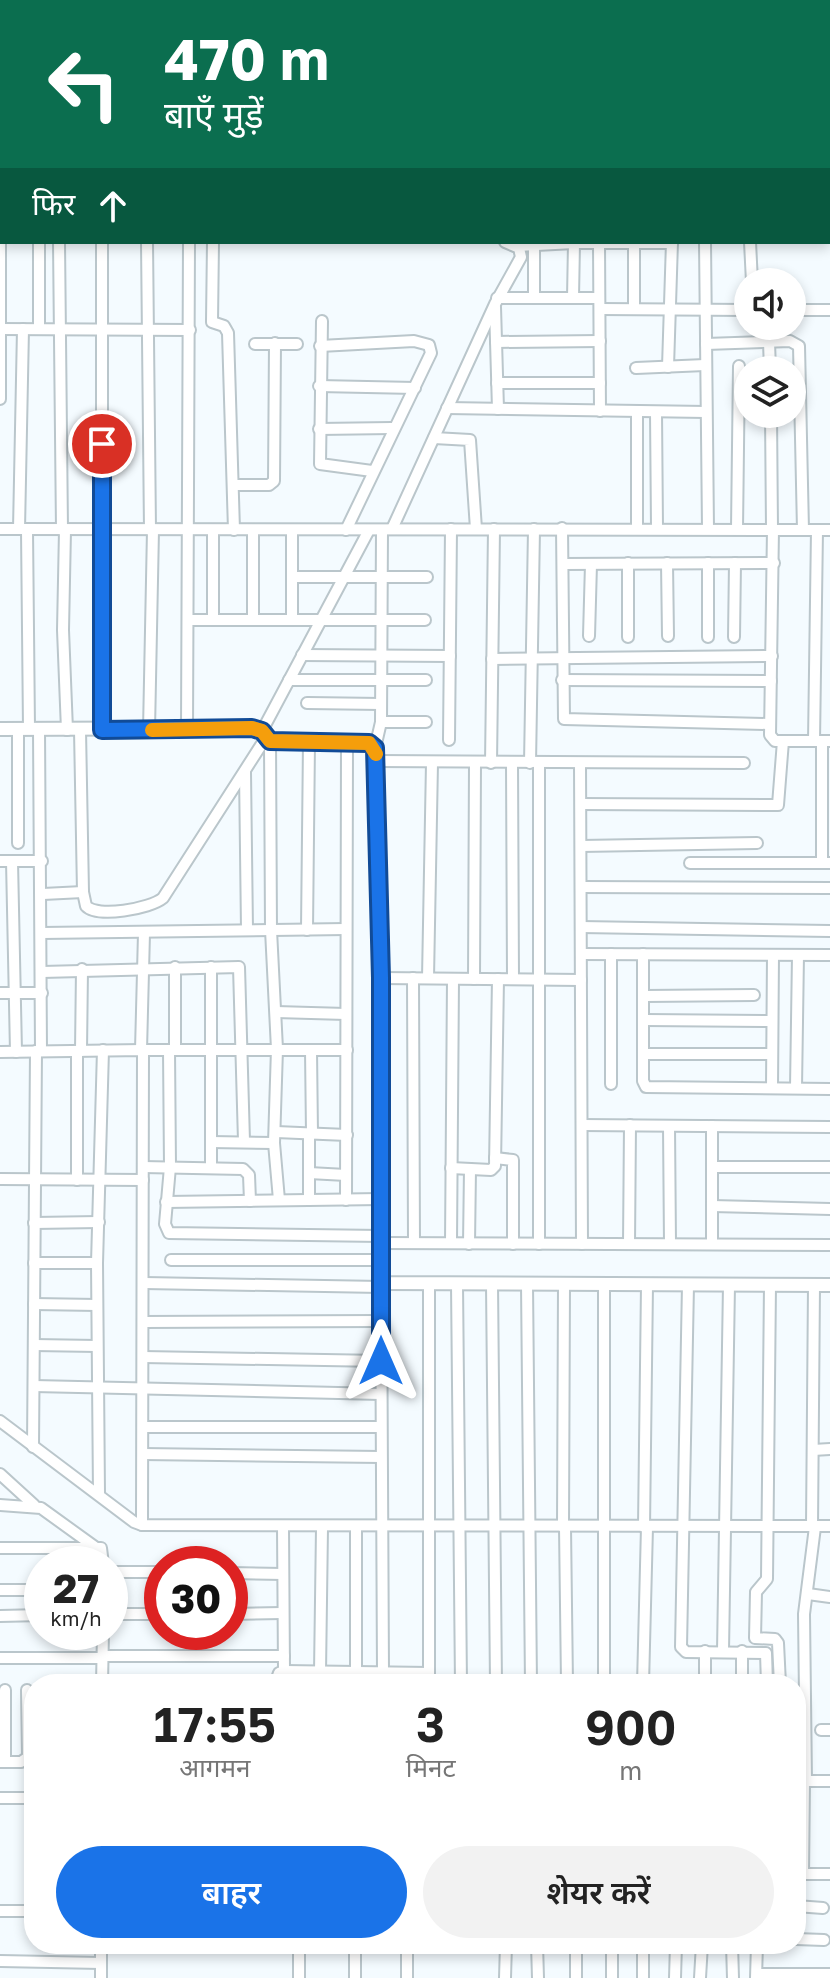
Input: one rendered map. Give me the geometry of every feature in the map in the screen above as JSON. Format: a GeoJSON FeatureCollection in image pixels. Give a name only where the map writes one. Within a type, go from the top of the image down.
{"type":"FeatureCollection","features":[{"type":"Feature","properties":{"kind":"street"},"geometry":{"type":"LineString","coordinates":[[0,244],[0,399]]}},
{"type":"Feature","properties":{"kind":"street"},"geometry":{"type":"LineString","coordinates":[[39,244],[39,329]]}},
{"type":"Feature","properties":{"kind":"street"},"geometry":{"type":"LineString","coordinates":[[59,244],[67,730]]}},
{"type":"Feature","properties":{"kind":"street"},"geometry":{"type":"LineString","coordinates":[[102,244],[102,730]]}},
{"type":"Feature","properties":{"kind":"street"},"geometry":{"type":"LineString","coordinates":[[147,244],[151,530],[149,730]]}},
{"type":"Feature","properties":{"kind":"street"},"geometry":{"type":"LineString","coordinates":[[187,731],[189,244]]}},
{"type":"Feature","properties":{"kind":"street"},"geometry":{"type":"LineString","coordinates":[[213,244],[212,322],[224,326],[228,333],[234,530]]}},
{"type":"Feature","properties":{"kind":"street"},"geometry":{"type":"LineString","coordinates":[[511,244],[528,244]]}},
{"type":"Feature","properties":{"kind":"street"},"geometry":{"type":"LineString","coordinates":[[534,244],[534,298]]}},
{"type":"Feature","properties":{"kind":"street"},"geometry":{"type":"LineString","coordinates":[[573,298],[574,244]]}},
{"type":"Feature","properties":{"kind":"street"},"geometry":{"type":"LineString","coordinates":[[599,244],[600,411]]}},
{"type":"Feature","properties":{"kind":"street"},"geometry":{"type":"LineString","coordinates":[[634,244],[634,309]]}},
{"type":"Feature","properties":{"kind":"street"},"geometry":{"type":"LineString","coordinates":[[668,367],[672,244]]}},
{"type":"Feature","properties":{"kind":"street"},"geometry":{"type":"LineString","coordinates":[[705,244],[708,529]]}},
{"type":"Feature","properties":{"kind":"street"},"geometry":{"type":"LineString","coordinates":[[750,244],[751,268]]}},
{"type":"Feature","properties":{"kind":"street"},"geometry":{"type":"LineString","coordinates":[[383,1672],[381,978],[375,755],[381,722],[382,577],[387,529],[434,438],[496,301],[521,257],[517,246]]}},
{"type":"Feature","properties":{"kind":"street"},"geometry":{"type":"LineString","coordinates":[[496,301],[573,298],[634,309],[734,310]]}},
{"type":"Feature","properties":{"kind":"street"},"geometry":{"type":"LineString","coordinates":[[496,301],[498,409]]}},
{"type":"Feature","properties":{"kind":"street"},"geometry":{"type":"LineString","coordinates":[[806,310],[830,310]]}},
{"type":"Feature","properties":{"kind":"street"},"geometry":{"type":"LineString","coordinates":[[322,321],[320,464],[372,471]]}},
{"type":"Feature","properties":{"kind":"street"},"geometry":{"type":"LineString","coordinates":[[1,329],[190,330]]}},
{"type":"Feature","properties":{"kind":"street"},"geometry":{"type":"LineString","coordinates":[[23,329],[23,530],[28,729],[43,894],[34,1180],[33,1447]]}},
{"type":"Feature","properties":{"kind":"street"},"geometry":{"type":"LineString","coordinates":[[496,342],[600,341]]}},
{"type":"Feature","properties":{"kind":"street"},"geometry":{"type":"LineString","coordinates":[[706,344],[790,341],[799,346],[803,530]]}},
{"type":"Feature","properties":{"kind":"street"},"geometry":{"type":"LineString","coordinates":[[320,346],[423,342],[431,353],[392,428],[346,530]]}},
{"type":"Feature","properties":{"kind":"street"},"geometry":{"type":"LineString","coordinates":[[769,342],[770,356]]}},
{"type":"Feature","properties":{"kind":"street"},"geometry":{"type":"LineString","coordinates":[[234,485],[269,485],[274,481],[275,343]]}},
{"type":"Feature","properties":{"kind":"street"},"geometry":{"type":"LineString","coordinates":[[255,344],[297,344]]}},
{"type":"Feature","properties":{"kind":"street"},"geometry":{"type":"LineString","coordinates":[[636,368],[705,365]]}},
{"type":"Feature","properties":{"kind":"street"},"geometry":{"type":"LineString","coordinates":[[497,383],[600,383]]}},
{"type":"Feature","properties":{"kind":"street"},"geometry":{"type":"LineString","coordinates":[[319,386],[415,388]]}},
{"type":"Feature","properties":{"kind":"street"},"geometry":{"type":"LineString","coordinates":[[447,408],[706,412]]}},
{"type":"Feature","properties":{"kind":"street"},"geometry":{"type":"LineString","coordinates":[[637,412],[637,528]]}},
{"type":"Feature","properties":{"kind":"street"},"geometry":{"type":"LineString","coordinates":[[656,412],[657,528]]}},
{"type":"Feature","properties":{"kind":"street"},"geometry":{"type":"LineString","coordinates":[[319,429],[392,428]]}},
{"type":"Feature","properties":{"kind":"street"},"geometry":{"type":"LineString","coordinates":[[737,529],[738,428]]}},
{"type":"Feature","properties":{"kind":"street"},"geometry":{"type":"LineString","coordinates":[[771,428],[774,563],[769,724],[772,739],[822,741]]}},
{"type":"Feature","properties":{"kind":"street"},"geometry":{"type":"LineString","coordinates":[[434,438],[470,440],[476,529]]}},
{"type":"Feature","properties":{"kind":"street"},"geometry":{"type":"LineString","coordinates":[[562,528],[562,714],[569,722],[769,724]]}},
{"type":"Feature","properties":{"kind":"street"},"geometry":{"type":"LineString","coordinates":[[0,529],[830,530]]}},
{"type":"Feature","properties":{"kind":"street"},"geometry":{"type":"LineString","coordinates":[[449,740],[451,529]]}},
{"type":"Feature","properties":{"kind":"street"},"geometry":{"type":"LineString","coordinates":[[491,763],[494,529]]}},
{"type":"Feature","properties":{"kind":"street"},"geometry":{"type":"LineString","coordinates":[[534,529],[539,1244]]}},
{"type":"Feature","properties":{"kind":"street"},"geometry":{"type":"LineString","coordinates":[[213,530],[213,620]]}},
{"type":"Feature","properties":{"kind":"street"},"geometry":{"type":"LineString","coordinates":[[253,530],[253,620]]}},
{"type":"Feature","properties":{"kind":"street"},"geometry":{"type":"LineString","coordinates":[[292,530],[292,620]]}},
{"type":"Feature","properties":{"kind":"street"},"geometry":{"type":"LineString","coordinates":[[80,730],[83,892],[90,911],[156,905],[266,737],[289,680],[369,530]]}},
{"type":"Feature","properties":{"kind":"street"},"geometry":{"type":"LineString","coordinates":[[690,863],[826,863],[817,530]]}},
{"type":"Feature","properties":{"kind":"street"},"geometry":{"type":"LineString","coordinates":[[628,563],[628,637]]}},
{"type":"Feature","properties":{"kind":"street"},"geometry":{"type":"LineString","coordinates":[[667,563],[668,636]]}},
{"type":"Feature","properties":{"kind":"street"},"geometry":{"type":"LineString","coordinates":[[708,563],[708,637]]}},
{"type":"Feature","properties":{"kind":"street"},"geometry":{"type":"LineString","coordinates":[[734,637],[735,563]]}},
{"type":"Feature","properties":{"kind":"street"},"geometry":{"type":"LineString","coordinates":[[563,564],[774,563]]}},
{"type":"Feature","properties":{"kind":"street"},"geometry":{"type":"LineString","coordinates":[[589,636],[591,564]]}},
{"type":"Feature","properties":{"kind":"street"},"geometry":{"type":"LineString","coordinates":[[292,577],[427,577]]}},
{"type":"Feature","properties":{"kind":"street"},"geometry":{"type":"LineString","coordinates":[[189,620],[425,620]]}},
{"type":"Feature","properties":{"kind":"street"},"geometry":{"type":"LineString","coordinates":[[302,655],[450,656]]}},
{"type":"Feature","properties":{"kind":"street"},"geometry":{"type":"LineString","coordinates":[[492,659],[772,656]]}},
{"type":"Feature","properties":{"kind":"street"},"geometry":{"type":"LineString","coordinates":[[289,680],[426,680]]}},
{"type":"Feature","properties":{"kind":"street"},"geometry":{"type":"LineString","coordinates":[[562,680],[771,681]]}},
{"type":"Feature","properties":{"kind":"street"},"geometry":{"type":"LineString","coordinates":[[307,703],[381,704]]}},
{"type":"Feature","properties":{"kind":"street"},"geometry":{"type":"LineString","coordinates":[[381,722],[426,722]]}},
{"type":"Feature","properties":{"kind":"street"},"geometry":{"type":"LineString","coordinates":[[0,729],[187,731],[252,728],[266,737],[309,742],[369,743],[375,755]]}},
{"type":"Feature","properties":{"kind":"street"},"geometry":{"type":"LineString","coordinates":[[18,843],[28,729]]}},
{"type":"Feature","properties":{"kind":"street"},"geometry":{"type":"LineString","coordinates":[[266,737],[279,1200]]}},
{"type":"Feature","properties":{"kind":"street"},"geometry":{"type":"LineString","coordinates":[[581,804],[778,805],[783,741]]}},
{"type":"Feature","properties":{"kind":"street"},"geometry":{"type":"LineString","coordinates":[[307,930],[309,742]]}},
{"type":"Feature","properties":{"kind":"street"},"geometry":{"type":"LineString","coordinates":[[346,1200],[347,743]]}},
{"type":"Feature","properties":{"kind":"street"},"geometry":{"type":"LineString","coordinates":[[375,755],[432,763],[744,763]]}},
{"type":"Feature","properties":{"kind":"street"},"geometry":{"type":"LineString","coordinates":[[428,978],[432,763]]}},
{"type":"Feature","properties":{"kind":"street"},"geometry":{"type":"LineString","coordinates":[[474,979],[475,763]]}},
{"type":"Feature","properties":{"kind":"street"},"geometry":{"type":"LineString","coordinates":[[512,763],[513,979]]}},
{"type":"Feature","properties":{"kind":"street"},"geometry":{"type":"LineString","coordinates":[[580,763],[582,1244]]}},
{"type":"Feature","properties":{"kind":"street"},"geometry":{"type":"LineString","coordinates":[[245,771],[247,930]]}},
{"type":"Feature","properties":{"kind":"street"},"geometry":{"type":"LineString","coordinates":[[581,846],[757,843]]}},
{"type":"Feature","properties":{"kind":"street"},"geometry":{"type":"LineString","coordinates":[[0,861],[42,861]]}},
{"type":"Feature","properties":{"kind":"street"},"geometry":{"type":"LineString","coordinates":[[12,861],[16,1052]]}},
{"type":"Feature","properties":{"kind":"street"},"geometry":{"type":"LineString","coordinates":[[581,887],[830,888]]}},
{"type":"Feature","properties":{"kind":"street"},"geometry":{"type":"LineString","coordinates":[[43,894],[83,892]]}},
{"type":"Feature","properties":{"kind":"street"},"geometry":{"type":"LineString","coordinates":[[581,927],[830,931]]}},
{"type":"Feature","properties":{"kind":"street"},"geometry":{"type":"LineString","coordinates":[[42,933],[346,929]]}},
{"type":"Feature","properties":{"kind":"street"},"geometry":{"type":"LineString","coordinates":[[142,1525],[144,933]]}},
{"type":"Feature","properties":{"kind":"street"},"geometry":{"type":"LineString","coordinates":[[581,954],[830,955]]}},
{"type":"Feature","properties":{"kind":"street"},"geometry":{"type":"LineString","coordinates":[[611,954],[611,1084]]}},
{"type":"Feature","properties":{"kind":"street"},"geometry":{"type":"LineString","coordinates":[[643,954],[643,1081],[651,1089],[830,1089]]}},
{"type":"Feature","properties":{"kind":"street"},"geometry":{"type":"LineString","coordinates":[[772,1088],[773,955]]}},
{"type":"Feature","properties":{"kind":"street"},"geometry":{"type":"LineString","coordinates":[[796,1088],[798,955]]}},
{"type":"Feature","properties":{"kind":"street"},"geometry":{"type":"LineString","coordinates":[[42,972],[175,967],[241,969],[244,1141]]}},
{"type":"Feature","properties":{"kind":"street"},"geometry":{"type":"LineString","coordinates":[[175,967],[170,1167],[165,1224],[169,1233],[469,1244],[830,1245]]}},
{"type":"Feature","properties":{"kind":"street"},"geometry":{"type":"LineString","coordinates":[[211,967],[211,1168]]}},
{"type":"Feature","properties":{"kind":"street"},"geometry":{"type":"LineString","coordinates":[[77,1180],[82,969]]}},
{"type":"Feature","properties":{"kind":"street"},"geometry":{"type":"LineString","coordinates":[[381,978],[581,980]]}},
{"type":"Feature","properties":{"kind":"street"},"geometry":{"type":"LineString","coordinates":[[413,978],[414,1243]]}},
{"type":"Feature","properties":{"kind":"street"},"geometry":{"type":"LineString","coordinates":[[451,1243],[453,979]]}},
{"type":"Feature","properties":{"kind":"street"},"geometry":{"type":"LineString","coordinates":[[451,1168],[491,1170],[495,1158],[498,979]]}},
{"type":"Feature","properties":{"kind":"street"},"geometry":{"type":"LineString","coordinates":[[0,993],[42,993]]}},
{"type":"Feature","properties":{"kind":"street"},"geometry":{"type":"LineString","coordinates":[[645,996],[754,995]]}},
{"type":"Feature","properties":{"kind":"street"},"geometry":{"type":"LineString","coordinates":[[276,1012],[346,1014]]}},
{"type":"Feature","properties":{"kind":"street"},"geometry":{"type":"LineString","coordinates":[[645,1020],[772,1021]]}},
{"type":"Feature","properties":{"kind":"street"},"geometry":{"type":"LineString","coordinates":[[99,1494],[97,1263],[103,1050]]}},
{"type":"Feature","properties":{"kind":"street"},"geometry":{"type":"LineString","coordinates":[[309,1200],[311,1050]]}},
{"type":"Feature","properties":{"kind":"street"},"geometry":{"type":"LineString","coordinates":[[0,1052],[347,1050]]}},
{"type":"Feature","properties":{"kind":"street"},"geometry":{"type":"LineString","coordinates":[[644,1054],[772,1054]]}},
{"type":"Feature","properties":{"kind":"street"},"geometry":{"type":"LineString","coordinates":[[582,1125],[830,1127]]}},
{"type":"Feature","properties":{"kind":"street"},"geometry":{"type":"LineString","coordinates":[[629,1244],[630,1125]]}},
{"type":"Feature","properties":{"kind":"street"},"geometry":{"type":"LineString","coordinates":[[669,1126],[670,1244]]}},
{"type":"Feature","properties":{"kind":"street"},"geometry":{"type":"LineString","coordinates":[[712,1126],[712,1244]]}},
{"type":"Feature","properties":{"kind":"street"},"geometry":{"type":"LineString","coordinates":[[211,1142],[310,1134],[347,1135]]}},
{"type":"Feature","properties":{"kind":"street"},"geometry":{"type":"LineString","coordinates":[[495,1158],[513,1160],[513,1244]]}},
{"type":"Feature","properties":{"kind":"street"},"geometry":{"type":"LineString","coordinates":[[143,1167],[248,1171],[250,1201]]}},
{"type":"Feature","properties":{"kind":"street"},"geometry":{"type":"LineString","coordinates":[[712,1167],[830,1167]]}},
{"type":"Feature","properties":{"kind":"street"},"geometry":{"type":"LineString","coordinates":[[469,1244],[470,1169]]}},
{"type":"Feature","properties":{"kind":"street"},"geometry":{"type":"LineString","coordinates":[[309,1173],[346,1175]]}},
{"type":"Feature","properties":{"kind":"street"},"geometry":{"type":"LineString","coordinates":[[0,1179],[143,1180]]}},
{"type":"Feature","properties":{"kind":"street"},"geometry":{"type":"LineString","coordinates":[[166,1202],[381,1199]]}},
{"type":"Feature","properties":{"kind":"street"},"geometry":{"type":"LineString","coordinates":[[712,1206],[830,1209]]}},
{"type":"Feature","properties":{"kind":"street"},"geometry":{"type":"LineString","coordinates":[[34,1223],[99,1222]]}},
{"type":"Feature","properties":{"kind":"street"},"geometry":{"type":"LineString","coordinates":[[171,1260],[380,1260]]}},
{"type":"Feature","properties":{"kind":"street"},"geometry":{"type":"LineString","coordinates":[[34,1263],[97,1263]]}},
{"type":"Feature","properties":{"kind":"street"},"geometry":{"type":"LineString","coordinates":[[144,1283],[830,1285]]}},
{"type":"Feature","properties":{"kind":"street"},"geometry":{"type":"LineString","coordinates":[[429,1283],[429,1674]]}},
{"type":"Feature","properties":{"kind":"street"},"geometry":{"type":"LineString","coordinates":[[457,1284],[461,1674]]}},
{"type":"Feature","properties":{"kind":"street"},"geometry":{"type":"LineString","coordinates":[[492,1284],[496,1674]]}},
{"type":"Feature","properties":{"kind":"street"},"geometry":{"type":"LineString","coordinates":[[527,1284],[531,1674]]}},
{"type":"Feature","properties":{"kind":"street"},"geometry":{"type":"LineString","coordinates":[[564,1284],[567,1674]]}},
{"type":"Feature","properties":{"kind":"street"},"geometry":{"type":"LineString","coordinates":[[604,1285],[604,1674]]}},
{"type":"Feature","properties":{"kind":"street"},"geometry":{"type":"LineString","coordinates":[[643,1674],[647,1285]]}},
{"type":"Feature","properties":{"kind":"street"},"geometry":{"type":"LineString","coordinates":[[688,1285],[681,1647],[686,1652],[766,1653],[767,1674]]}},
{"type":"Feature","properties":{"kind":"street"},"geometry":{"type":"LineString","coordinates":[[723,1651],[729,1285]]}},
{"type":"Feature","properties":{"kind":"street"},"geometry":{"type":"LineString","coordinates":[[755,1652],[756,1592],[767,1579],[770,1285]]}},
{"type":"Feature","properties":{"kind":"street"},"geometry":{"type":"LineString","coordinates":[[803,1674],[804,1614],[814,1527],[814,1285]]}},
{"type":"Feature","properties":{"kind":"street"},"geometry":{"type":"LineString","coordinates":[[34,1304],[97,1305]]}},
{"type":"Feature","properties":{"kind":"street"},"geometry":{"type":"LineString","coordinates":[[143,1322],[381,1321]]}},
{"type":"Feature","properties":{"kind":"street"},"geometry":{"type":"LineString","coordinates":[[34,1345],[97,1346]]}},
{"type":"Feature","properties":{"kind":"street"},"geometry":{"type":"LineString","coordinates":[[143,1357],[381,1361]]}},
{"type":"Feature","properties":{"kind":"street"},"geometry":{"type":"LineString","coordinates":[[34,1386],[381,1394]]}},
{"type":"Feature","properties":{"kind":"street"},"geometry":{"type":"LineString","coordinates":[[0,1421],[142,1525],[322,1528],[830,1526]]}},
{"type":"Feature","properties":{"kind":"street"},"geometry":{"type":"LineString","coordinates":[[143,1427],[381,1427]]}},
{"type":"Feature","properties":{"kind":"street"},"geometry":{"type":"LineString","coordinates":[[813,1450],[830,1449]]}},
{"type":"Feature","properties":{"kind":"street"},"geometry":{"type":"LineString","coordinates":[[143,1454],[381,1457]]}},
{"type":"Feature","properties":{"kind":"street"},"geometry":{"type":"LineString","coordinates":[[0,1474],[34,1505],[94,1546]]}},
{"type":"Feature","properties":{"kind":"street"},"geometry":{"type":"LineString","coordinates":[[0,1505],[34,1505]]}},
{"type":"Feature","properties":{"kind":"street"},"geometry":{"type":"LineString","coordinates":[[283,1527],[284,1671]]}},
{"type":"Feature","properties":{"kind":"street"},"geometry":{"type":"LineString","coordinates":[[320,1672],[322,1528]]}},
{"type":"Feature","properties":{"kind":"street"},"geometry":{"type":"LineString","coordinates":[[356,1528],[361,1674]]}},
{"type":"Feature","properties":{"kind":"street"},"geometry":{"type":"LineString","coordinates":[[0,1548],[24,1548]]}},
{"type":"Feature","properties":{"kind":"street"},"geometry":{"type":"LineString","coordinates":[[248,1573],[283,1574]]}},
{"type":"Feature","properties":{"kind":"street"},"geometry":{"type":"LineString","coordinates":[[0,1590],[24,1590]]}},
{"type":"Feature","properties":{"kind":"street"},"geometry":{"type":"LineString","coordinates":[[808,1594],[830,1597]]}},
{"type":"Feature","properties":{"kind":"street"},"geometry":{"type":"LineString","coordinates":[[248,1614],[282,1613]]}},
{"type":"Feature","properties":{"kind":"street"},"geometry":{"type":"LineString","coordinates":[[0,1616],[24,1615]]}},
{"type":"Feature","properties":{"kind":"street"},"geometry":{"type":"LineString","coordinates":[[755,1638],[778,1643],[780,1674]]}},
{"type":"Feature","properties":{"kind":"street"},"geometry":{"type":"LineString","coordinates":[[102,1674],[103,1650]]}},
{"type":"Feature","properties":{"kind":"street"},"geometry":{"type":"LineString","coordinates":[[705,1651],[705,1674]]}},
{"type":"Feature","properties":{"kind":"street"},"geometry":{"type":"LineString","coordinates":[[742,1651],[742,1674]]}},
{"type":"Feature","properties":{"kind":"street"},"geometry":{"type":"LineString","coordinates":[[0,1658],[284,1656]]}},
{"type":"Feature","properties":{"kind":"street"},"geometry":{"type":"LineString","coordinates":[[281,1674],[284,1671],[340,1674]]}},
{"type":"Feature","properties":{"kind":"street"},"geometry":{"type":"LineString","coordinates":[[372,1674],[389,1674]]}},
{"type":"Feature","properties":{"kind":"street"},"geometry":{"type":"LineString","coordinates":[[24,1690],[3,1690],[2,1762],[24,1760]]}},
{"type":"Feature","properties":{"kind":"street"},"geometry":{"type":"LineString","coordinates":[[806,1781],[830,1781]]}},
{"type":"Feature","properties":{"kind":"street"},"geometry":{"type":"LineString","coordinates":[[0,1798],[24,1798]]}},
{"type":"Feature","properties":{"kind":"street"},"geometry":{"type":"LineString","coordinates":[[806,1874],[830,1874]]}},
{"type":"Feature","properties":{"kind":"street"},"geometry":{"type":"LineString","coordinates":[[806,1907],[823,1908]]}},
{"type":"Feature","properties":{"kind":"street"},"geometry":{"type":"LineString","coordinates":[[0,1911],[24,1911]]}},
{"type":"Feature","properties":{"kind":"street"},"geometry":{"type":"LineString","coordinates":[[806,1939],[824,1940]]}},
{"type":"Feature","properties":{"kind":"street"},"geometry":{"type":"LineString","coordinates":[[101,1954],[101,1978]]}},
{"type":"Feature","properties":{"kind":"street"},"geometry":{"type":"LineString","coordinates":[[299,1954],[299,1978]]}},
{"type":"Feature","properties":{"kind":"street"},"geometry":{"type":"LineString","coordinates":[[355,1954],[355,1978]]}},
{"type":"Feature","properties":{"kind":"street"},"geometry":{"type":"LineString","coordinates":[[407,1954],[407,1978]]}},
{"type":"Feature","properties":{"kind":"street"},"geometry":{"type":"LineString","coordinates":[[505,1978],[506,1954]]}},
{"type":"Feature","properties":{"kind":"street"},"geometry":{"type":"LineString","coordinates":[[537,1954],[538,1978]]}},
{"type":"Feature","properties":{"kind":"street"},"geometry":{"type":"LineString","coordinates":[[576,1954],[576,1978]]}},
{"type":"Feature","properties":{"kind":"street"},"geometry":{"type":"LineString","coordinates":[[612,1954],[612,1978]]}},
{"type":"Feature","properties":{"kind":"street"},"geometry":{"type":"LineString","coordinates":[[643,1954],[643,1978]]}},
{"type":"Feature","properties":{"kind":"street"},"geometry":{"type":"LineString","coordinates":[[675,1978],[676,1954]]}},
{"type":"Feature","properties":{"kind":"street"},"geometry":{"type":"LineString","coordinates":[[700,1978],[701,1954]]}},
{"type":"Feature","properties":{"kind":"street"},"geometry":{"type":"LineString","coordinates":[[732,1954],[733,1978]]}},
{"type":"Feature","properties":{"kind":"street"},"geometry":{"type":"LineString","coordinates":[[757,1954],[756,1976],[830,1974]]}},
{"type":"Feature","properties":{"kind":"street"},"geometry":{"type":"LineString","coordinates":[[0,1961],[101,1963]]}},
{"type":"Feature","properties":{"kind":"slow traffic"},"geometry":{"type":"LineString","coordinates":[[152,730],[252,728],[262,731],[265,739],[270,741],[369,743],[376,754]]}},
{"type":"Feature","properties":{"kind":"route"},"geometry":{"type":"LineString","coordinates":[[102,444],[102,730],[252,728],[262,731],[265,739],[270,741],[369,743],[375,748],[381,978],[381,1361]]}}]}
